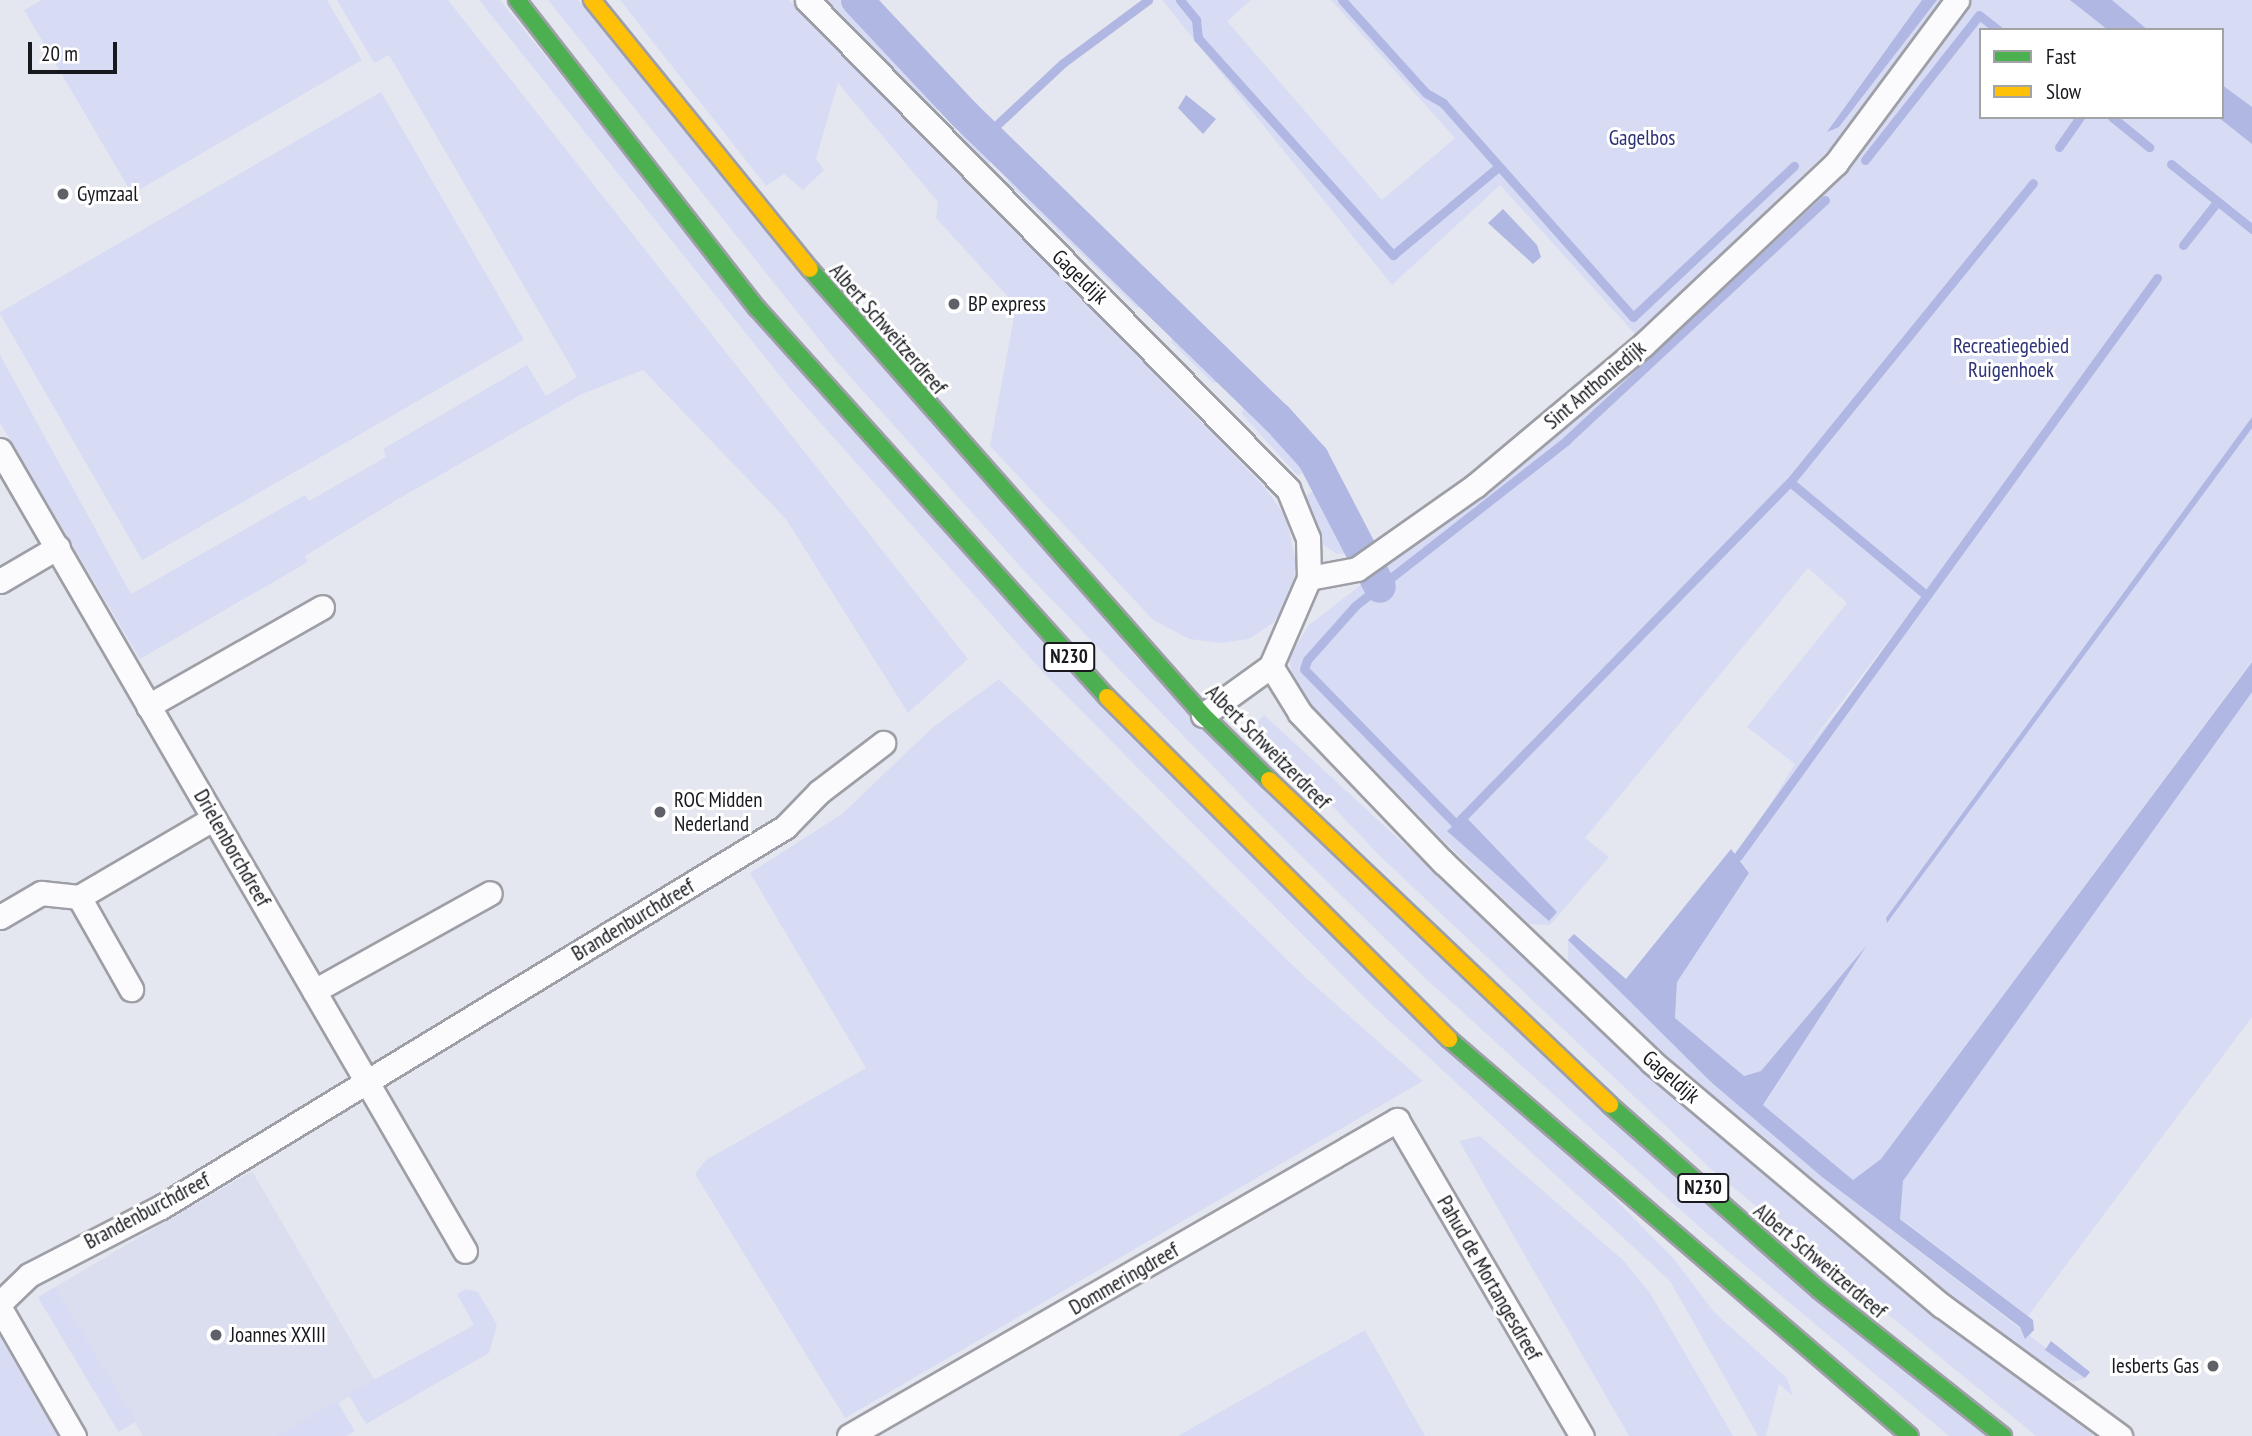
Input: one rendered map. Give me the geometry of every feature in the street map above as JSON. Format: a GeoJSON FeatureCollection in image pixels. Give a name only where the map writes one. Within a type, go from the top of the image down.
{"type":"FeatureCollection","features":[{"type":"Feature","properties":{"kind":"highway","name":"N230"},"geometry":{"type":"LineString","coordinates":[[517,0],[757,307],[1160,755],[1471,1061],[1910,1436]]}},
{"type":"Feature","properties":{"kind":"highway","name":"Albert Schweitzerdreef"},"geometry":{"type":"LineString","coordinates":[[593,0],[815,276],[1203,715],[1512,1018],[1819,1290],[2003,1436]]}},
{"type":"Feature","properties":{"kind":"street","name":"Gageldijk"},"geometry":{"type":"LineString","coordinates":[[807,0],[1256,451],[1288,489],[1308,538],[1309,578]]}},
{"type":"Feature","properties":{"kind":"street","name":"Sint Anthoniedijk"},"geometry":{"type":"LineString","coordinates":[[1309,578],[1357,569],[1476,485],[1643,345],[1836,163],[1957,0]]}},
{"type":"Feature","properties":{"kind":"street","name":"Drielenborchdreef"},"geometry":{"type":"LineString","coordinates":[[0,450],[369,1081]]}},
{"type":"Feature","properties":{"kind":"street"},"geometry":{"type":"LineString","coordinates":[[0,581],[58,547]]}},
{"type":"Feature","properties":{"kind":"street"},"geometry":{"type":"LineString","coordinates":[[1203,715],[1271,666],[1309,578]]}},
{"type":"Feature","properties":{"kind":"street"},"geometry":{"type":"LineString","coordinates":[[148,706],[322,607]]}},
{"type":"Feature","properties":{"kind":"street","name":"Gageldijk"},"geometry":{"type":"LineString","coordinates":[[1271,666],[1300,713],[1424,842],[1652,1062],[1941,1305],[2120,1436]]}},
{"type":"Feature","properties":{"kind":"street","name":"Brandenburchdreef"},"geometry":{"type":"LineString","coordinates":[[0,1305],[29,1275],[161,1207],[785,827],[819,792],[883,743]]}},
{"type":"Feature","properties":{"kind":"street"},"geometry":{"type":"LineString","coordinates":[[0,917],[41,893],[79,897],[214,818]]}},
{"type":"Feature","properties":{"kind":"street"},"geometry":{"type":"LineString","coordinates":[[314,991],[490,892]]}},
{"type":"Feature","properties":{"kind":"street"},"geometry":{"type":"LineString","coordinates":[[79,897],[131,989]]}},
{"type":"Feature","properties":{"kind":"street"},"geometry":{"type":"LineString","coordinates":[[369,1081],[466,1251]]}},
{"type":"Feature","properties":{"kind":"street","name":"Dommeringdreef"},"geometry":{"type":"LineString","coordinates":[[849,1436],[1397,1120]]}},
{"type":"Feature","properties":{"kind":"street","name":"Pahud de Mortangesdreef"},"geometry":{"type":"LineString","coordinates":[[1397,1120],[1582,1436]]}},
{"type":"Feature","properties":{"kind":"street"},"geometry":{"type":"LineString","coordinates":[[0,1305],[74,1436]]}},
{"type":"Feature","properties":{"kind":"shaded area","name":"Joannes XXIII"},"geometry":{"type":"Polygon","coordinates":[[[252,1171],[376,1383],[275,1436],[143,1436],[55,1287],[252,1171]]]}},
{"type":"Feature","properties":{"kind":"green space"},"geometry":{"type":"Polygon","coordinates":[[[42,0],[327,0],[362,60],[132,194],[24,10],[42,0]]]}},
{"type":"Feature","properties":{"kind":"green space"},"geometry":{"type":"Polygon","coordinates":[[[337,0],[448,0],[968,659],[908,713],[786,519],[643,370],[582,394],[400,498],[305,556],[308,562],[140,659],[0,423],[0,355],[131,594],[305,495],[309,501],[386,457],[383,449],[527,365],[546,396],[577,377],[389,55],[374,63],[337,0]]]}},
{"type":"Feature","properties":{"kind":"green space"},"geometry":{"type":"Polygon","coordinates":[[[479,0],[500,0],[814,388],[1674,1259],[1714,1312],[1787,1378],[1793,1396],[1779,1384],[1766,1436],[1758,1436],[1670,1281],[1371,1004],[1041,670],[792,391],[479,0]]]}},
{"type":"Feature","properties":{"kind":"green space"},"geometry":{"type":"Polygon","coordinates":[[[548,0],[578,0],[1136,657],[1986,1436],[1949,1436],[1706,1233],[1425,978],[1261,816],[1026,573],[837,362],[548,0]]]}},
{"type":"Feature","properties":{"kind":"green space"},"geometry":{"type":"Polygon","coordinates":[[[620,0],[789,0],[1263,485],[1286,517],[1296,562],[1291,599],[1273,623],[1249,639],[1221,643],[1189,639],[1153,620],[990,446],[1013,322],[1010,299],[936,218],[938,202],[838,83],[816,159],[824,170],[803,190],[784,174],[766,186],[620,0]]]}},
{"type":"Feature","properties":{"kind":"green space"},"geometry":{"type":"Polygon","coordinates":[[[826,0],[849,0],[952,107],[934,111],[826,0]]]}},
{"type":"Feature","properties":{"kind":"green space","name":"Gagelbos"},"geometry":{"type":"Polygon","coordinates":[[[1162,0],[1251,0],[1227,21],[1382,200],[1455,138],[1331,0],[1946,0],[1833,146],[1636,335],[1500,185],[1392,285],[1162,0]]]}},
{"type":"Feature","properties":{"kind":"green space","name":"Recreatiegebied Ruigenhoek"},"geometry":{"type":"Polygon","coordinates":[[[1971,0],[2252,0],[2252,661],[1881,1159],[1853,1180],[1763,1106],[1867,945],[1761,1071],[1744,1076],[1675,1018],[1677,982],[1749,873],[1738,856],[1795,764],[1747,727],[1847,603],[1808,568],[1585,838],[1609,857],[1550,925],[1529,924],[1297,690],[1288,658],[1309,625],[1590,408],[1841,177],[1971,0]],[[1913,608],[1809,746],[1878,663],[1913,608]]]}},
{"type":"Feature","properties":{"kind":"green space"},"geometry":{"type":"Polygon","coordinates":[[[381,92],[524,340],[142,560],[0,312],[381,92]]]}},
{"type":"Feature","properties":{"kind":"green space"},"geometry":{"type":"Polygon","coordinates":[[[962,119],[999,155],[987,165],[959,137],[962,119]]]}},
{"type":"Feature","properties":{"kind":"green space"},"geometry":{"type":"Polygon","coordinates":[[[1016,171],[1150,305],[1137,308],[1007,182],[1016,171]]]}},
{"type":"Feature","properties":{"kind":"green space"},"geometry":{"type":"Polygon","coordinates":[[[1175,328],[1228,381],[1213,383],[1171,342],[1175,328]]]}},
{"type":"Feature","properties":{"kind":"green space"},"geometry":{"type":"Polygon","coordinates":[[[1245,395],[1312,471],[1297,475],[1242,414],[1245,395]]]}},
{"type":"Feature","properties":{"kind":"green space"},"geometry":{"type":"Polygon","coordinates":[[[1320,486],[1348,544],[1357,553],[1337,554],[1322,544],[1306,496],[1320,486]]]}},
{"type":"Feature","properties":{"kind":"green space"},"geometry":{"type":"Polygon","coordinates":[[[999,679],[1305,977],[1423,1081],[845,1418],[695,1174],[706,1160],[866,1068],[750,873],[842,814],[932,728],[999,679]]]}},
{"type":"Feature","properties":{"kind":"green space"},"geometry":{"type":"Polygon","coordinates":[[[2252,691],[2252,1017],[2028,1316],[1900,1218],[1903,1181],[2252,691]]]}},
{"type":"Feature","properties":{"kind":"green space"},"geometry":{"type":"Polygon","coordinates":[[[1264,715],[1745,1158],[2094,1436],[2036,1436],[1711,1169],[1380,856],[1255,725],[1264,715]]]}},
{"type":"Feature","properties":{"kind":"green space"},"geometry":{"type":"Polygon","coordinates":[[[1568,940],[1822,1177],[2085,1378],[2073,1382],[2012,1343],[1861,1227],[1662,1057],[1568,964],[1568,940]]]}},
{"type":"Feature","properties":{"kind":"green space"},"geometry":{"type":"Polygon","coordinates":[[[1480,1136],[1624,1261],[1650,1293],[1733,1436],[1629,1436],[1459,1141],[1480,1136]]]}},
{"type":"Feature","properties":{"kind":"green space"},"geometry":{"type":"Polygon","coordinates":[[[55,1287],[136,1422],[119,1432],[38,1297],[55,1287]]]}},
{"type":"Feature","properties":{"kind":"green space"},"geometry":{"type":"Polygon","coordinates":[[[466,1289],[478,1292],[497,1325],[489,1353],[366,1424],[348,1394],[474,1325],[457,1294],[466,1289]]]}},
{"type":"Feature","properties":{"kind":"green space"},"geometry":{"type":"Polygon","coordinates":[[[1365,1330],[1425,1436],[1178,1436],[1236,1403],[1365,1330]]]}},
{"type":"Feature","properties":{"kind":"green space"},"geometry":{"type":"Polygon","coordinates":[[[0,1337],[58,1436],[0,1436],[0,1337]]]}},
{"type":"Feature","properties":{"kind":"green space"},"geometry":{"type":"Polygon","coordinates":[[[337,1401],[355,1431],[346,1436],[275,1436],[337,1401]]]}},
{"type":"Feature","properties":{"kind":"water"},"geometry":{"type":"Polygon","coordinates":[[[1922,0],[1937,0],[1839,127],[1827,132],[1922,0]]]}},
{"type":"Feature","properties":{"kind":"water"},"geometry":{"type":"Polygon","coordinates":[[[2070,0],[2112,0],[2146,28],[2105,28],[2070,0]]]}},
{"type":"Feature","properties":{"kind":"water"},"geometry":{"type":"Polygon","coordinates":[[[2224,86],[2252,107],[2252,144],[2221,119],[2224,119],[2224,86]]]}},
{"type":"Feature","properties":{"kind":"water"},"geometry":{"type":"Polygon","coordinates":[[[1186,95],[1216,119],[1203,134],[1178,108],[1186,95]]]}},
{"type":"Feature","properties":{"kind":"water"},"geometry":{"type":"Polygon","coordinates":[[[1503,209],[1537,245],[1541,257],[1533,264],[1488,223],[1503,209]]]}},
{"type":"Feature","properties":{"kind":"water"},"geometry":{"type":"Polygon","coordinates":[[[2252,417],[2252,428],[1887,923],[1886,918],[2252,417]]]}},
{"type":"Feature","properties":{"kind":"water"},"geometry":{"type":"Polygon","coordinates":[[[2252,662],[2252,692],[1903,1181],[1900,1219],[2033,1320],[2034,1330],[2025,1339],[2020,1327],[1822,1177],[1711,1082],[1568,940],[1574,934],[1626,979],[1731,849],[1749,873],[1677,982],[1675,1018],[1744,1076],[1761,1071],[1867,945],[1763,1105],[1853,1180],[1881,1159],[2252,662]]]}},
{"type":"Feature","properties":{"kind":"water"},"geometry":{"type":"Polygon","coordinates":[[[1465,816],[1557,912],[1549,921],[1447,831],[1465,816]]]}},
{"type":"Feature","properties":{"kind":"water"},"geometry":{"type":"Polygon","coordinates":[[[2051,1341],[2090,1372],[2085,1378],[2045,1350],[2051,1341]]]}},
{"type":"Feature","properties":{"kind":"waterway"},"geometry":{"type":"LineString","coordinates":[[857,0],[965,115],[1277,418],[1313,458],[1380,587]]}},
{"type":"Feature","properties":{"kind":"waterway"},"geometry":{"type":"LineString","coordinates":[[986,135],[1063,63],[1148,0]]}},
{"type":"Feature","properties":{"kind":"waterway"},"geometry":{"type":"LineString","coordinates":[[1180,0],[1196,20],[1198,38],[1393,255],[1497,168]]}},
{"type":"Feature","properties":{"kind":"waterway"},"geometry":{"type":"LineString","coordinates":[[1342,0],[1426,93],[1443,103],[1633,317],[1794,166]]}},
{"type":"Feature","properties":{"kind":"waterway"},"geometry":{"type":"LineString","coordinates":[[1865,160],[1979,15],[1995,28]]}},
{"type":"Feature","properties":{"kind":"waterway"},"geometry":{"type":"LineString","coordinates":[[2059,147],[2079,119]]}},
{"type":"Feature","properties":{"kind":"waterway"},"geometry":{"type":"LineString","coordinates":[[2114,119],[2149,147]]}},
{"type":"Feature","properties":{"kind":"waterway"},"geometry":{"type":"LineString","coordinates":[[2171,164],[2252,229]]}},
{"type":"Feature","properties":{"kind":"waterway"},"geometry":{"type":"LineString","coordinates":[[1825,200],[1566,441],[1355,606],[1307,660],[1304,669],[1456,824],[1790,482],[2033,183]]}},
{"type":"Feature","properties":{"kind":"waterway"},"geometry":{"type":"LineString","coordinates":[[2183,245],[2217,202]]}},
{"type":"Feature","properties":{"kind":"waterway"},"geometry":{"type":"LineString","coordinates":[[1738,856],[2157,278]]}},
{"type":"Feature","properties":{"kind":"waterway"},"geometry":{"type":"LineString","coordinates":[[1790,482],[1925,594]]}},
{"type":"Feature","properties":{"kind":"traffic: fast"},"geometry":{"type":"LineString","coordinates":[[517,0],[757,308],[1107,697]]}},
{"type":"Feature","properties":{"kind":"traffic: fast"},"geometry":{"type":"LineString","coordinates":[[810,269],[1203,715],[1269,780]]}},
{"type":"Feature","properties":{"kind":"traffic: fast"},"geometry":{"type":"LineString","coordinates":[[1449,1039],[1910,1436]]}},
{"type":"Feature","properties":{"kind":"traffic: fast"},"geometry":{"type":"LineString","coordinates":[[1610,1105],[1819,1290],[2003,1436]]}},
{"type":"Feature","properties":{"kind":"traffic: slow"},"geometry":{"type":"LineString","coordinates":[[592,0],[810,269]]}},
{"type":"Feature","properties":{"kind":"traffic: slow"},"geometry":{"type":"LineString","coordinates":[[1107,697],[1449,1039]]}},
{"type":"Feature","properties":{"kind":"traffic: slow"},"geometry":{"type":"LineString","coordinates":[[1269,780],[1610,1105]]}},
{"type":"Feature","properties":{"kind":"place","name":"Gymzaal"},"geometry":{"type":"Point","coordinates":[63,194]}},
{"type":"Feature","properties":{"kind":"place","name":"BP express"},"geometry":{"type":"Point","coordinates":[954,304]}},
{"type":"Feature","properties":{"kind":"place","name":"ROC Midden Nederland"},"geometry":{"type":"Point","coordinates":[660,812]}},
{"type":"Feature","properties":{"kind":"place","name":"Joannes XXIII"},"geometry":{"type":"Point","coordinates":[216,1335]}},
{"type":"Feature","properties":{"kind":"place","name":"Iesberts Gas"},"geometry":{"type":"Point","coordinates":[2213,1366]}}]}
